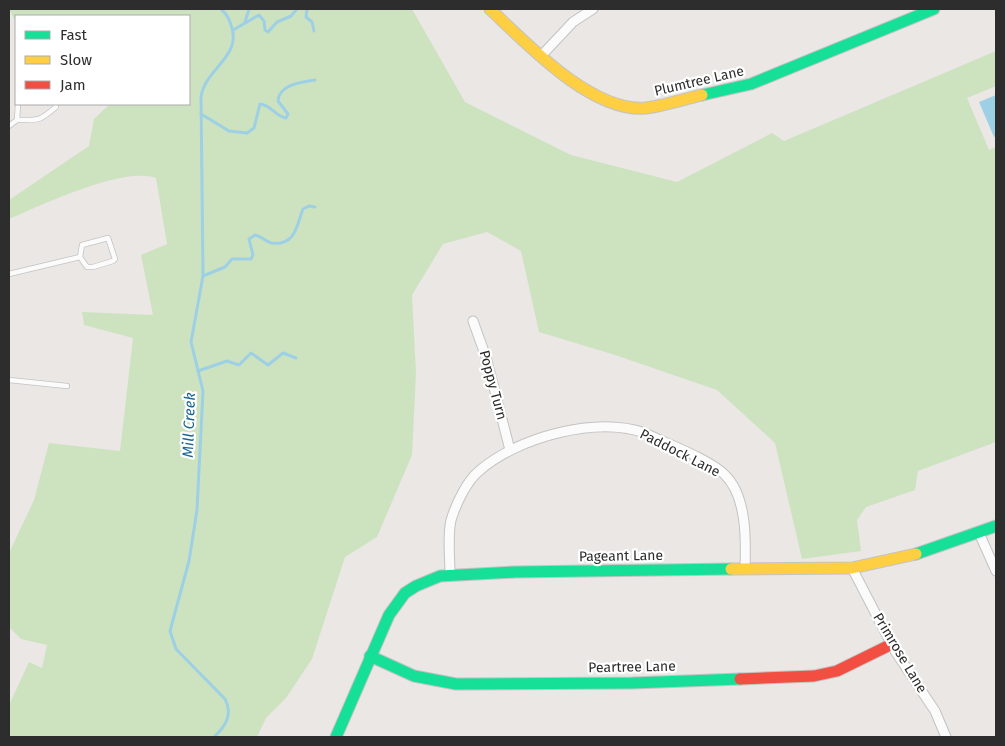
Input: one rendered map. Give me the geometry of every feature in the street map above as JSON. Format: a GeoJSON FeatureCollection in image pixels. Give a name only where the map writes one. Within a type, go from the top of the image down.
{"type":"FeatureCollection","features":[{"type":"Feature","properties":{"kind":"street","name":"Plumtree Lane"},"geometry":{"type":"LineString","coordinates":[[490,9],[523,40],[575,83],[600,99],[629,108],[645,108],[751,84],[934,9]]}},
{"type":"Feature","properties":{"kind":"street"},"geometry":{"type":"LineString","coordinates":[[542,55],[573,22],[593,9]]}},
{"type":"Feature","properties":{"kind":"street","name":"Poppy Turn"},"geometry":{"type":"LineString","coordinates":[[472,321],[486,357],[510,450]]}},
{"type":"Feature","properties":{"kind":"street","name":"Paddock Lane"},"geometry":{"type":"LineString","coordinates":[[450,574],[451,519],[463,494],[478,472],[510,450],[567,432],[606,426],[633,429],[645,433],[697,458],[724,474],[736,491],[742,516],[745,569]]}},
{"type":"Feature","properties":{"kind":"street","name":"Pageant Lane"},"geometry":{"type":"LineString","coordinates":[[336,737],[389,615],[405,593],[428,580],[450,574],[852,568],[912,555],[996,526]]}},
{"type":"Feature","properties":{"kind":"street"},"geometry":{"type":"LineString","coordinates":[[979,533],[996,571]]}},
{"type":"Feature","properties":{"kind":"street","name":"Primrose Lane"},"geometry":{"type":"LineString","coordinates":[[852,568],[892,644],[935,711],[946,737]]}},
{"type":"Feature","properties":{"kind":"street","name":"Peartree Lane"},"geometry":{"type":"LineString","coordinates":[[370,656],[421,678],[456,684],[632,683],[814,676],[837,672],[892,644]]}},
{"type":"Feature","properties":{"kind":"lane"},"geometry":{"type":"LineString","coordinates":[[17,120],[18,105]]}},
{"type":"Feature","properties":{"kind":"lane"},"geometry":{"type":"LineString","coordinates":[[9,126],[17,120],[30,122],[39,119],[56,107],[55,105]]}},
{"type":"Feature","properties":{"kind":"lane"},"geometry":{"type":"LineString","coordinates":[[108,238],[115,258],[114,261],[92,268],[87,267],[80,258],[82,245],[108,238]]}},
{"type":"Feature","properties":{"kind":"lane"},"geometry":{"type":"LineString","coordinates":[[9,274],[80,258]]}},
{"type":"Feature","properties":{"kind":"lane"},"geometry":{"type":"LineString","coordinates":[[9,380],[67,386]]}},
{"type":"Feature","properties":{"kind":"green space"},"geometry":{"type":"Polygon","coordinates":[[[9,9],[412,9],[465,102],[571,155],[677,182],[772,133],[784,141],[996,51],[996,86],[967,98],[989,150],[996,147],[996,442],[918,471],[915,490],[866,507],[857,520],[861,551],[802,559],[775,443],[717,390],[615,355],[539,332],[521,251],[487,232],[443,244],[412,295],[416,373],[412,455],[377,537],[345,557],[312,659],[286,698],[266,718],[257,737],[9,737],[9,705],[29,662],[42,668],[47,645],[21,639],[9,627],[9,553],[34,500],[49,443],[120,451],[133,338],[84,325],[82,312],[153,315],[141,255],[167,244],[156,178],[142,176],[124,177],[104,182],[61,197],[9,219],[9,200],[89,146],[94,119],[109,105],[190,105],[190,15],[15,15],[15,21],[9,9]]]}},
{"type":"Feature","properties":{"kind":"water"},"geometry":{"type":"Polygon","coordinates":[[[996,95],[996,136],[994,137],[979,102],[996,95]]]}},
{"type":"Feature","properties":{"kind":"waterway","name":"Mill Creek"},"geometry":{"type":"LineString","coordinates":[[214,737],[227,720],[228,710],[225,699],[176,649],[170,631],[189,561],[197,510],[203,391],[191,342],[203,276],[201,97],[209,78],[232,46],[231,25],[221,9]]}},
{"type":"Feature","properties":{"kind":"waterway"},"geometry":{"type":"LineString","coordinates":[[245,22],[249,9]]}},
{"type":"Feature","properties":{"kind":"waterway"},"geometry":{"type":"LineString","coordinates":[[233,30],[259,15],[264,21],[265,30],[268,32],[277,22],[291,16],[297,9]]}},
{"type":"Feature","properties":{"kind":"waterway"},"geometry":{"type":"LineString","coordinates":[[307,9],[306,17],[312,22],[314,31]]}},
{"type":"Feature","properties":{"kind":"waterway"},"geometry":{"type":"LineString","coordinates":[[201,114],[229,131],[247,133],[254,128],[260,104],[267,106],[286,118],[288,114],[278,101],[279,95],[287,87],[315,80]]}},
{"type":"Feature","properties":{"kind":"waterway"},"geometry":{"type":"LineString","coordinates":[[203,276],[225,267],[232,259],[251,259],[253,255],[249,239],[255,235],[272,243],[280,243],[291,238],[303,209],[309,206],[315,207]]}},
{"type":"Feature","properties":{"kind":"waterway"},"geometry":{"type":"LineString","coordinates":[[198,371],[227,361],[239,365],[251,353],[268,365],[283,353],[296,358]]}},
{"type":"Feature","properties":{"kind":"traffic: fast"},"geometry":{"type":"LineString","coordinates":[[702,95],[751,84],[934,9]]}},
{"type":"Feature","properties":{"kind":"traffic: fast"},"geometry":{"type":"LineString","coordinates":[[916,554],[996,526]]}},
{"type":"Feature","properties":{"kind":"traffic: fast"},"geometry":{"type":"LineString","coordinates":[[336,737],[389,615],[405,593],[416,586],[440,576],[515,572],[731,569]]}},
{"type":"Feature","properties":{"kind":"traffic: fast"},"geometry":{"type":"LineString","coordinates":[[370,656],[414,676],[456,684],[632,683],[740,679]]}},
{"type":"Feature","properties":{"kind":"traffic: slow"},"geometry":{"type":"LineString","coordinates":[[490,9],[522,40],[562,74],[604,100],[625,107],[646,108],[702,95]]}},
{"type":"Feature","properties":{"kind":"traffic: slow"},"geometry":{"type":"LineString","coordinates":[[731,569],[852,568],[916,554]]}},
{"type":"Feature","properties":{"kind":"traffic: jam"},"geometry":{"type":"LineString","coordinates":[[740,679],[814,676],[837,671],[892,644]]}}]}
